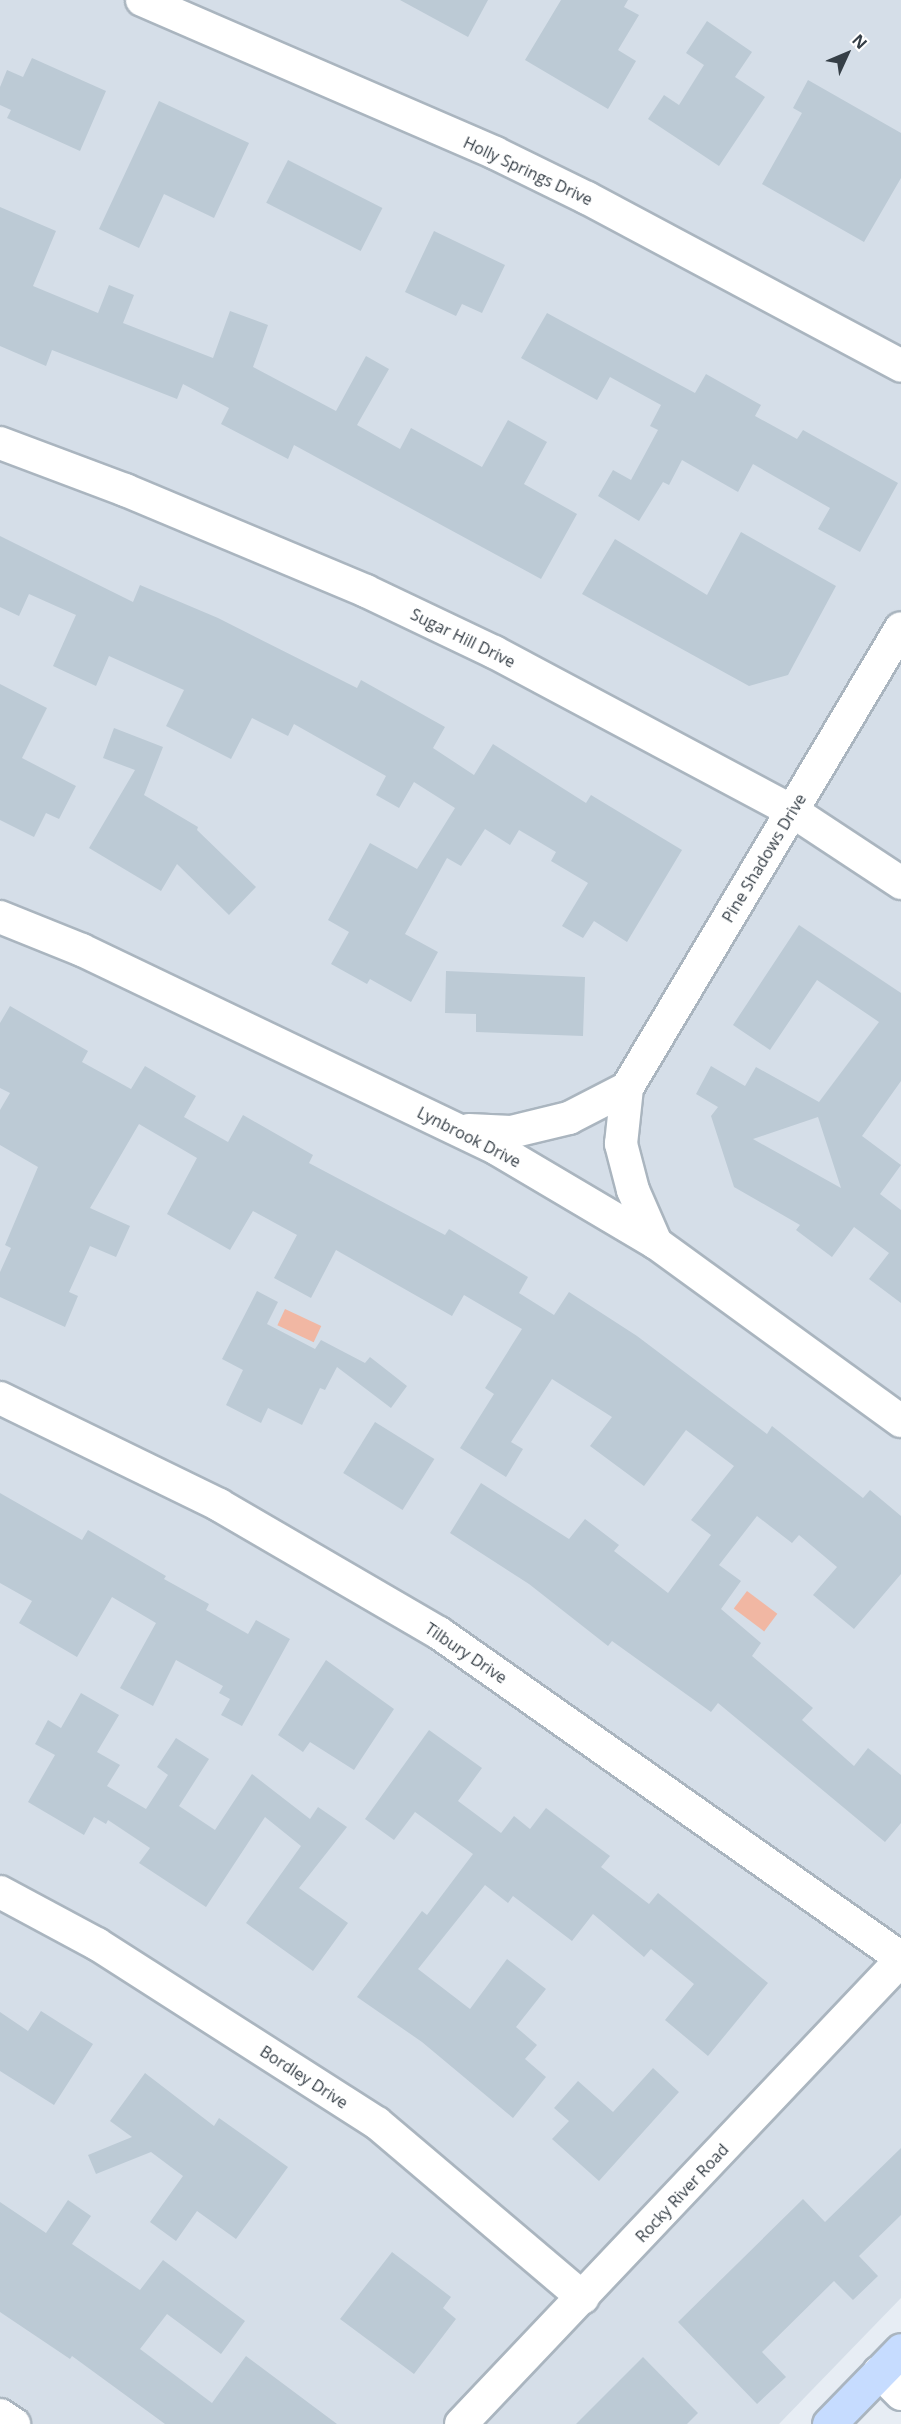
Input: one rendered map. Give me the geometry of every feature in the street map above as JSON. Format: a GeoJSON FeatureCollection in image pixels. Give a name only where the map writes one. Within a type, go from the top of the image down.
{"type":"FeatureCollection","features":[{"type":"Feature","properties":{"kind":"street","name":"Holly Springs Drive"},"geometry":{"type":"LineString","coordinates":[[142,0],[495,153],[587,198],[901,366]]}},
{"type":"Feature","properties":{"kind":"street","name":"Sugar Hill Drive"},"geometry":{"type":"LineString","coordinates":[[0,443],[125,490],[366,591],[643,728],[792,811],[901,883]]}},
{"type":"Feature","properties":{"kind":"street","name":"Pine Shadows Drive"},"geometry":{"type":"LineString","coordinates":[[656,1243],[633,1190],[621,1144],[627,1088],[901,628]]}},
{"type":"Feature","properties":{"kind":"street","name":"Lynbrook Drive"},"geometry":{"type":"LineString","coordinates":[[0,917],[82,950],[497,1149],[656,1243],[901,1420]]}},
{"type":"Feature","properties":{"kind":"street"},"geometry":{"type":"LineString","coordinates":[[456,1130],[512,1132],[569,1118],[627,1088]]}},
{"type":"Feature","properties":{"kind":"street","name":"Tilbury Drive"},"geometry":{"type":"LineString","coordinates":[[0,1398],[219,1505],[439,1633],[901,1959]]}},
{"type":"Feature","properties":{"kind":"street","name":"Bordley Drive"},"geometry":{"type":"LineString","coordinates":[[0,1892],[97,1944],[377,2123],[583,2298]]}},
{"type":"Feature","properties":{"kind":"street","name":"Rocky River Road"},"geometry":{"type":"LineString","coordinates":[[461,2424],[583,2298],[901,1959]]}},
{"type":"Feature","properties":{"kind":"street"},"geometry":{"type":"LineString","coordinates":[[829,2424],[894,2372]]}},
{"type":"Feature","properties":{"kind":"street"},"geometry":{"type":"LineString","coordinates":[[0,2415],[14,2424]]}},
{"type":"Feature","properties":{"kind":"shaded area"},"geometry":{"type":"Polygon","coordinates":[[[0,0],[901,0],[901,2298],[779,2424],[0,2424],[0,0]]]}},
{"type":"Feature","properties":{"kind":"shaded area"},"geometry":{"type":"Polygon","coordinates":[[[285,1309],[321,1326],[314,1342],[277,1325],[285,1309]]]}},
{"type":"Feature","properties":{"kind":"shaded area"},"geometry":{"type":"Polygon","coordinates":[[[747,1591],[777,1614],[764,1631],[734,1609],[747,1591]]]}},
{"type":"Feature","properties":{"kind":"building"},"geometry":{"type":"Polygon","coordinates":[[[400,0],[488,0],[468,37],[400,0]]]}},
{"type":"Feature","properties":{"kind":"building"},"geometry":{"type":"Polygon","coordinates":[[[561,0],[628,0],[624,7],[639,15],[618,50],[636,61],[608,109],[525,60],[561,0]]]}},
{"type":"Feature","properties":{"kind":"building"},"geometry":{"type":"Polygon","coordinates":[[[707,21],[752,52],[735,77],[765,97],[719,166],[648,119],[664,95],[679,105],[704,65],[686,53],[707,21]]]}},
{"type":"Feature","properties":{"kind":"building"},"geometry":{"type":"Polygon","coordinates":[[[32,58],[106,91],[80,151],[7,118],[11,110],[0,105],[0,87],[7,70],[23,77],[32,58]]]}},
{"type":"Feature","properties":{"kind":"building"},"geometry":{"type":"Polygon","coordinates":[[[808,80],[901,133],[901,178],[864,242],[762,184],[802,113],[793,108],[808,80]]]}},
{"type":"Feature","properties":{"kind":"building"},"geometry":{"type":"Polygon","coordinates":[[[159,101],[249,143],[214,218],[164,194],[139,248],[99,229],[159,101]]]}},
{"type":"Feature","properties":{"kind":"building"},"geometry":{"type":"Polygon","coordinates":[[[288,160],[382,208],[361,251],[266,203],[288,160]]]}},
{"type":"Feature","properties":{"kind":"building"},"geometry":{"type":"Polygon","coordinates":[[[0,207],[56,231],[33,286],[98,313],[109,285],[134,295],[123,323],[213,358],[230,311],[268,325],[253,367],[336,411],[366,356],[389,369],[357,425],[400,449],[411,428],[482,467],[508,420],[547,442],[524,484],[577,514],[541,579],[294,445],[288,459],[221,424],[229,408],[183,384],[177,399],[52,350],[46,366],[0,346],[0,207]]]}},
{"type":"Feature","properties":{"kind":"building"},"geometry":{"type":"Polygon","coordinates":[[[434,231],[505,265],[482,313],[462,304],[456,316],[405,292],[434,231]]]}},
{"type":"Feature","properties":{"kind":"building"},"geometry":{"type":"Polygon","coordinates":[[[547,313],[695,393],[706,374],[761,405],[755,416],[797,439],[803,430],[898,483],[860,552],[818,529],[830,508],[753,464],[738,492],[682,460],[669,485],[663,482],[639,521],[598,496],[613,470],[631,480],[658,430],[650,426],[661,405],[610,377],[597,400],[521,358],[547,313]]]}},
{"type":"Feature","properties":{"kind":"building"},"geometry":{"type":"Polygon","coordinates":[[[741,532],[836,586],[788,675],[749,686],[582,594],[615,539],[707,595],[741,532]]]}},
{"type":"Feature","properties":{"kind":"building"},"geometry":{"type":"Polygon","coordinates":[[[0,536],[133,602],[140,585],[218,618],[357,688],[361,680],[445,727],[433,748],[474,775],[493,744],[586,803],[591,795],[682,850],[627,942],[594,921],[583,938],[562,926],[588,883],[551,861],[556,852],[519,830],[510,845],[485,829],[461,866],[447,858],[405,934],[438,952],[411,1002],[370,979],[367,984],[331,964],[349,932],[328,920],[370,843],[417,869],[455,808],[414,782],[399,808],[376,795],[386,776],[294,724],[288,736],[252,718],[231,759],[166,726],[184,690],[109,656],[96,686],[53,666],[76,615],[29,594],[19,616],[0,607],[0,536]]]}},
{"type":"Feature","properties":{"kind":"building"},"geometry":{"type":"Polygon","coordinates":[[[0,684],[47,708],[22,758],[76,786],[59,819],[46,813],[34,837],[0,820],[0,684]]]}},
{"type":"Feature","properties":{"kind":"building"},"geometry":{"type":"Polygon","coordinates":[[[114,728],[163,747],[144,795],[198,827],[197,830],[256,887],[229,915],[177,864],[161,891],[89,848],[135,770],[103,758],[114,728]]]}},
{"type":"Feature","properties":{"kind":"building"},"geometry":{"type":"Polygon","coordinates":[[[799,925],[901,993],[901,1081],[862,1136],[901,1165],[880,1194],[901,1210],[901,1303],[869,1279],[889,1253],[854,1227],[832,1257],[796,1230],[800,1225],[734,1187],[711,1116],[718,1107],[696,1094],[711,1066],[745,1086],[756,1067],[819,1102],[879,1022],[817,980],[770,1050],[733,1025],[799,925]],[[818,1117],[753,1139],[841,1188],[818,1117]]]}},
{"type":"Feature","properties":{"kind":"building"},"geometry":{"type":"Polygon","coordinates":[[[446,971],[585,977],[583,1036],[476,1032],[476,1014],[445,1013],[446,971]]]}},
{"type":"Feature","properties":{"kind":"building"},"geometry":{"type":"Polygon","coordinates":[[[10,1006],[88,1051],[82,1062],[131,1089],[145,1066],[196,1096],[184,1117],[228,1142],[243,1115],[313,1155],[309,1163],[445,1235],[449,1229],[528,1277],[519,1293],[554,1315],[569,1292],[637,1336],[767,1434],[772,1426],[863,1498],[870,1490],[901,1516],[901,1574],[854,1629],[813,1595],[837,1567],[799,1535],[792,1543],[757,1516],[719,1565],[741,1581],[721,1609],[761,1643],[752,1656],[813,1708],[802,1720],[854,1766],[868,1748],[901,1775],[901,1823],[885,1842],[718,1703],[711,1712],[612,1641],[608,1646],[529,1584],[450,1533],[481,1483],[569,1539],[585,1519],[619,1545],[614,1551],[668,1593],[711,1535],[691,1520],[734,1466],[686,1430],[644,1486],[590,1446],[612,1417],[552,1379],[511,1442],[523,1449],[506,1477],[460,1448],[494,1394],[485,1388],[522,1329],[464,1295],[452,1316],[336,1250],[311,1298],[274,1278],[297,1235],[253,1211],[230,1250],[167,1214],[197,1158],[139,1124],[90,1208],[130,1226],[116,1257],[90,1246],[69,1292],[78,1296],[65,1327],[0,1297],[0,1272],[11,1248],[5,1245],[38,1167],[0,1145],[0,1110],[10,1093],[0,1088],[0,1023],[10,1006]]]}},
{"type":"Feature","properties":{"kind":"building"},"geometry":{"type":"Polygon","coordinates":[[[257,1291],[278,1302],[267,1324],[315,1349],[321,1340],[365,1363],[370,1357],[407,1386],[391,1408],[337,1367],[325,1390],[320,1388],[302,1425],[268,1408],[261,1423],[226,1405],[243,1370],[222,1359],[257,1291]]]}},
{"type":"Feature","properties":{"kind":"building"},"geometry":{"type":"Polygon","coordinates":[[[375,1422],[434,1459],[403,1510],[343,1473],[375,1422]]]}},
{"type":"Feature","properties":{"kind":"building"},"geometry":{"type":"Polygon","coordinates":[[[0,1493],[82,1540],[88,1530],[166,1576],[164,1579],[209,1604],[206,1610],[248,1634],[256,1620],[290,1639],[242,1726],[221,1715],[230,1699],[219,1693],[223,1686],[176,1660],[153,1706],[120,1688],[156,1623],[112,1597],[77,1657],[19,1623],[32,1601],[0,1583],[0,1493]]]}},
{"type":"Feature","properties":{"kind":"building"},"geometry":{"type":"Polygon","coordinates":[[[326,1660],[394,1709],[354,1770],[310,1742],[303,1752],[278,1735],[326,1660]]]}},
{"type":"Feature","properties":{"kind":"building"},"geometry":{"type":"Polygon","coordinates":[[[81,1693],[119,1715],[97,1752],[120,1765],[107,1786],[146,1809],[168,1775],[157,1767],[176,1738],[209,1759],[179,1806],[215,1830],[252,1774],[310,1819],[318,1807],[347,1827],[299,1888],[348,1923],[313,1971],[246,1923],[301,1846],[265,1817],[206,1907],[139,1863],[150,1848],[108,1820],[106,1824],[94,1817],[84,1835],[28,1802],[55,1755],[35,1744],[48,1720],[61,1728],[81,1693]]]}},
{"type":"Feature","properties":{"kind":"building"},"geometry":{"type":"Polygon","coordinates":[[[429,1730],[482,1768],[458,1801],[501,1833],[514,1816],[530,1829],[546,1808],[610,1856],[601,1867],[649,1904],[658,1893],[768,1983],[708,2056],[665,2020],[694,1984],[651,1949],[644,1957],[593,1914],[572,1941],[513,1896],[508,1903],[485,1885],[418,1969],[470,2009],[507,1959],[546,1989],[516,2027],[537,2045],[525,2059],[546,2077],[513,2118],[422,2042],[357,1997],[422,1911],[427,1915],[473,1854],[415,1812],[394,1840],[365,1819],[429,1730]]]}},
{"type":"Feature","properties":{"kind":"building"},"geometry":{"type":"Polygon","coordinates":[[[41,2011],[93,2044],[54,2105],[0,2071],[0,2012],[28,2031],[41,2011]]]}},
{"type":"Feature","properties":{"kind":"building"},"geometry":{"type":"Polygon","coordinates":[[[653,2068],[679,2092],[599,2181],[552,2139],[569,2121],[554,2108],[578,2081],[613,2112],[653,2068]]]}},
{"type":"Feature","properties":{"kind":"building"},"geometry":{"type":"Polygon","coordinates":[[[145,2073],[214,2126],[219,2118],[288,2167],[236,2239],[197,2211],[176,2241],[150,2222],[183,2176],[151,2152],[96,2174],[88,2155],[132,2137],[110,2121],[145,2073]]]}},
{"type":"Feature","properties":{"kind":"building"},"geometry":{"type":"Polygon","coordinates":[[[901,2148],[901,2215],[859,2256],[878,2276],[853,2300],[834,2281],[762,2352],[786,2377],[757,2404],[678,2322],[803,2199],[825,2222],[901,2148]]]}},
{"type":"Feature","properties":{"kind":"building"},"geometry":{"type":"Polygon","coordinates":[[[68,2200],[91,2216],[72,2244],[140,2290],[163,2260],[245,2321],[221,2354],[167,2314],[140,2349],[212,2403],[246,2356],[337,2424],[165,2424],[72,2356],[70,2359],[0,2312],[0,2202],[46,2233],[68,2200]]]}},
{"type":"Feature","properties":{"kind":"building"},"geometry":{"type":"Polygon","coordinates":[[[392,2252],[451,2297],[443,2308],[456,2319],[414,2374],[340,2319],[392,2252]]]}},
{"type":"Feature","properties":{"kind":"building"},"geometry":{"type":"Polygon","coordinates":[[[643,2357],[698,2413],[687,2424],[576,2424],[643,2357]]]}}]}
